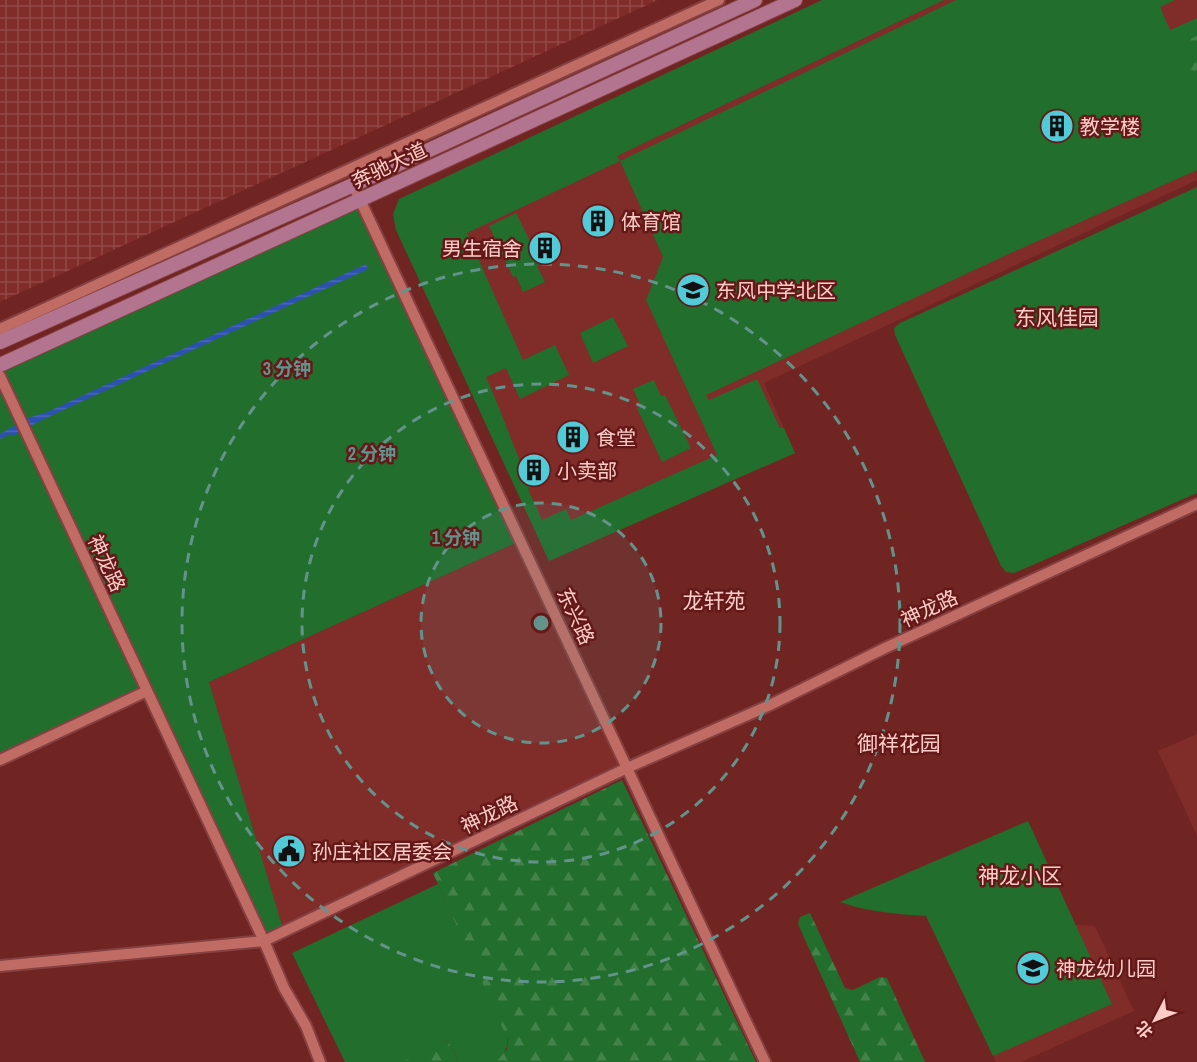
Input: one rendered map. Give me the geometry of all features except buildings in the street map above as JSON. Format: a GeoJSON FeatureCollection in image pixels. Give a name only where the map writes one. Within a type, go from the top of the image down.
{"type":"FeatureCollection","features":[{"type":"Feature","properties":{"kind":"main road","name":"奔驰大道"},"geometry":{"type":"LineString","coordinates":[[0,342],[353,185],[755,0]]}},
{"type":"Feature","properties":{"kind":"main road","name":"奔驰大道"},"geometry":{"type":"LineString","coordinates":[[0,365],[795,0]]}},
{"type":"Feature","properties":{"kind":"street"},"geometry":{"type":"LineString","coordinates":[[0,329],[719,0]]}},
{"type":"Feature","properties":{"kind":"street"},"geometry":{"type":"LineString","coordinates":[[453,123],[459,136]]}},
{"type":"Feature","properties":{"kind":"street","name":"东兴路"},"geometry":{"type":"LineString","coordinates":[[353,185],[765,1062]]}},
{"type":"Feature","properties":{"kind":"street","name":"神龙路"},"geometry":{"type":"LineString","coordinates":[[0,376],[264,941],[627,768],[768,706],[885,648],[1197,504]]}},
{"type":"Feature","properties":{"kind":"street"},"geometry":{"type":"LineString","coordinates":[[0,760],[147,691]]}},
{"type":"Feature","properties":{"kind":"street"},"geometry":{"type":"LineString","coordinates":[[0,966],[264,941],[284,988],[306,1026],[320,1062]]}},
{"type":"Feature","properties":{"kind":"shaded area"},"geometry":{"type":"Polygon","coordinates":[[[0,0],[658,0],[0,302],[0,0]]]}},
{"type":"Feature","properties":{"kind":"shaded area","name":"东风中学北区"},"geometry":{"type":"Polygon","coordinates":[[[944,0],[1197,0],[1197,180],[764,383],[795,453],[549,561],[408,255],[944,0]]]}},
{"type":"Feature","properties":{"kind":"shaded area"},"geometry":{"type":"Polygon","coordinates":[[[520,541],[627,768],[282,927],[209,682],[520,541]]]}},
{"type":"Feature","properties":{"kind":"shaded area"},"geometry":{"type":"Polygon","coordinates":[[[1197,734],[1197,836],[1158,751],[1197,734]]]}},
{"type":"Feature","properties":{"kind":"shaded area","name":"神龙幼儿园"},"geometry":{"type":"Polygon","coordinates":[[[926,916],[1095,926],[1134,1011],[1021,1062],[996,1062],[926,916]]]}},
{"type":"Feature","properties":{"kind":"green space","name":"东风中学北区"},"geometry":{"type":"Polygon","coordinates":[[[822,0],[944,0],[617,156],[620,161],[956,0],[1175,0],[1160,7],[1170,30],[1197,18],[1197,170],[1013,252],[706,395],[709,400],[757,379],[780,428],[784,428],[795,453],[549,561],[396,230],[393,214],[399,199],[822,0]],[[620,161],[467,233],[523,360],[555,345],[569,375],[520,399],[506,368],[486,377],[542,520],[566,509],[571,520],[717,455],[646,300],[663,257],[620,161]]]}},
{"type":"Feature","properties":{"kind":"green space"},"geometry":{"type":"Polygon","coordinates":[[[1197,36],[1197,82],[1182,48],[1183,42],[1197,36]]]}},
{"type":"Feature","properties":{"kind":"green space"},"geometry":{"type":"Polygon","coordinates":[[[1197,187],[1197,493],[1014,573],[1006,572],[1001,566],[895,335],[894,328],[900,323],[1197,187]]]}},
{"type":"Feature","properties":{"kind":"green space"},"geometry":{"type":"Polygon","coordinates":[[[360,200],[520,541],[209,682],[284,932],[264,941],[147,691],[0,760],[0,365],[360,200]]]}},
{"type":"Feature","properties":{"kind":"green space"},"geometry":{"type":"Polygon","coordinates":[[[516,213],[541,263],[537,266],[545,282],[523,292],[516,276],[513,277],[489,226],[516,213]]]}},
{"type":"Feature","properties":{"kind":"green space"},"geometry":{"type":"Polygon","coordinates":[[[613,317],[628,346],[593,363],[580,333],[613,317]]]}},
{"type":"Feature","properties":{"kind":"green space"},"geometry":{"type":"Polygon","coordinates":[[[654,380],[661,396],[665,395],[691,448],[662,462],[637,408],[641,406],[633,389],[654,380]]]}},
{"type":"Feature","properties":{"kind":"green space"},"geometry":{"type":"Polygon","coordinates":[[[622,780],[756,1062],[496,1062],[507,1049],[508,1040],[433,873],[622,780]]]}},
{"type":"Feature","properties":{"kind":"green space"},"geometry":{"type":"Polygon","coordinates":[[[1028,821],[1112,1004],[993,1056],[926,916],[872,910],[840,902],[1028,821]]]}},
{"type":"Feature","properties":{"kind":"green space"},"geometry":{"type":"Polygon","coordinates":[[[438,884],[506,1033],[507,1045],[504,1052],[497,1062],[458,1062],[448,1040],[406,1062],[345,1062],[292,953],[438,884]]]}},
{"type":"Feature","properties":{"kind":"green space"},"geometry":{"type":"Polygon","coordinates":[[[810,913],[845,988],[853,990],[880,977],[887,978],[925,1062],[860,1062],[798,924],[800,917],[810,913]]]}},
{"type":"Feature","properties":{"kind":"green space"},"geometry":{"type":"Polygon","coordinates":[[[448,1040],[458,1062],[405,1061],[448,1040]]]}},
{"type":"Feature","properties":{"kind":"water"},"geometry":{"type":"Polygon","coordinates":[[[366,264],[368,269],[46,418],[15,436],[10,434],[0,439],[0,434],[27,419],[45,413],[366,264]]]}},
{"type":"Feature","properties":{"kind":"place","name":"教学楼"},"geometry":{"type":"Point","coordinates":[1057,126]}},
{"type":"Feature","properties":{"kind":"place","name":"体育馆"},"geometry":{"type":"Point","coordinates":[598,221]}},
{"type":"Feature","properties":{"kind":"place","name":"男生宿舍"},"geometry":{"type":"Point","coordinates":[545,248]}},
{"type":"Feature","properties":{"kind":"place","name":"东风中学北区"},"geometry":{"type":"Point","coordinates":[693,290]}},
{"type":"Feature","properties":{"kind":"place","name":"食堂"},"geometry":{"type":"Point","coordinates":[573,437]}},
{"type":"Feature","properties":{"kind":"place","name":"小卖部"},"geometry":{"type":"Point","coordinates":[534,470]}},
{"type":"Feature","properties":{"kind":"place","name":"孙庄社区居委会"},"geometry":{"type":"Point","coordinates":[289,851]}},
{"type":"Feature","properties":{"kind":"place","name":"神龙幼儿园"},"geometry":{"type":"Point","coordinates":[1033,968]}},
{"type":"Feature","properties":{"kind":"district","name":"东风佳园"},"geometry":{"type":"Point","coordinates":[1057,317]}},
{"type":"Feature","properties":{"kind":"district","name":"龙轩苑"},"geometry":{"type":"Point","coordinates":[714,600]}},
{"type":"Feature","properties":{"kind":"district","name":"御祥花园"},"geometry":{"type":"Point","coordinates":[899,743]}},
{"type":"Feature","properties":{"kind":"district","name":"神龙小区"},"geometry":{"type":"Point","coordinates":[1020,875]}}]}
